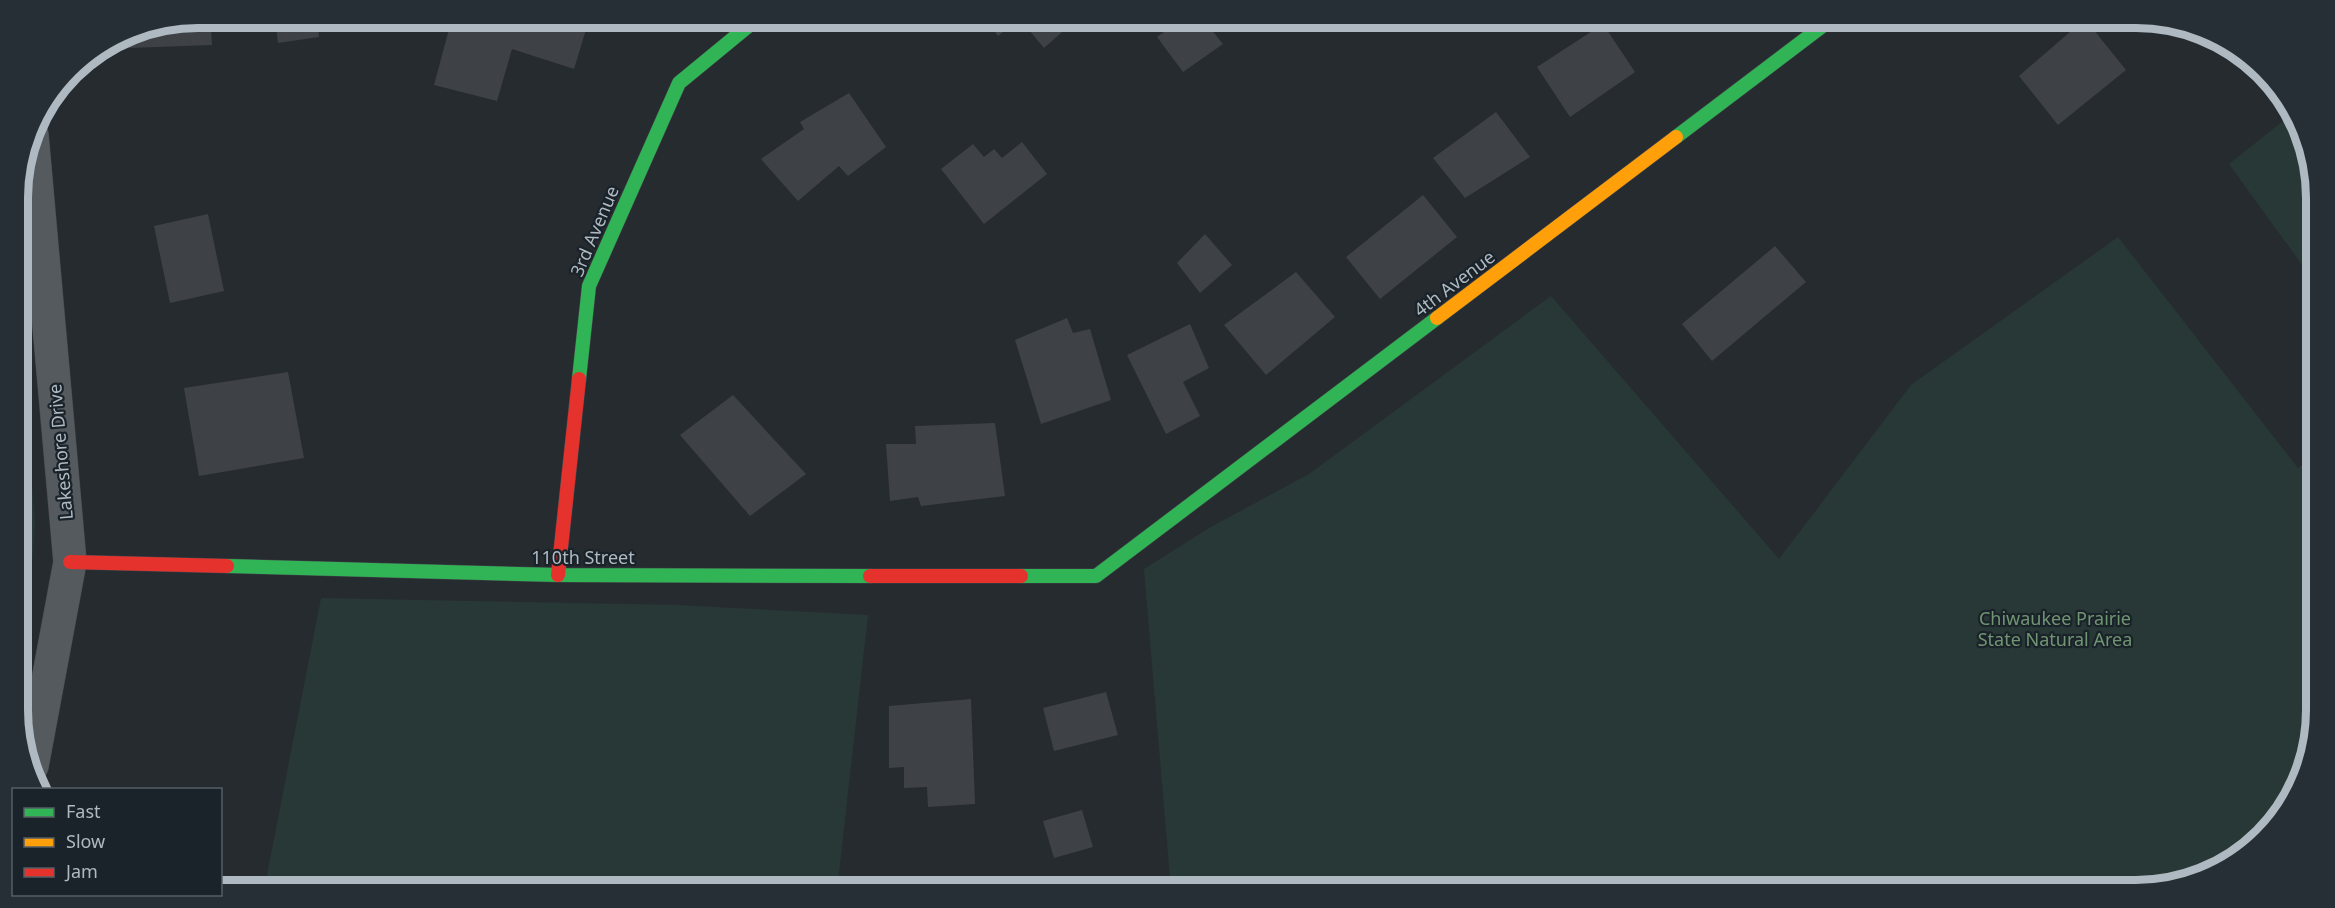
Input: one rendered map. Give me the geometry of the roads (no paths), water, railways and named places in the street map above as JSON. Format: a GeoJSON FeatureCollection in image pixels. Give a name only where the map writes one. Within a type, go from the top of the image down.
{"type":"FeatureCollection","features":[{"type":"Feature","properties":{"kind":"street","name":"3rd Avenue"},"geometry":{"type":"LineString","coordinates":[[558,575],[589,286],[679,83],[745,29]]}},
{"type":"Feature","properties":{"kind":"street","name":"4th Avenue"},"geometry":{"type":"LineString","coordinates":[[1096,576],[1818,29]]}},
{"type":"Feature","properties":{"kind":"street","name":"Lakeshore Drive"},"geometry":{"type":"LineString","coordinates":[[34,156],[70,562],[35,752]]}},
{"type":"Feature","properties":{"kind":"street","name":"110th Street"},"geometry":{"type":"LineString","coordinates":[[70,562],[558,575],[1096,576]]}},
{"type":"Feature","properties":{"kind":"park label","name":"Chiwaukee Prairie State Natural Area"},"geometry":{"type":"Point","coordinates":[2055,628]}}]}
